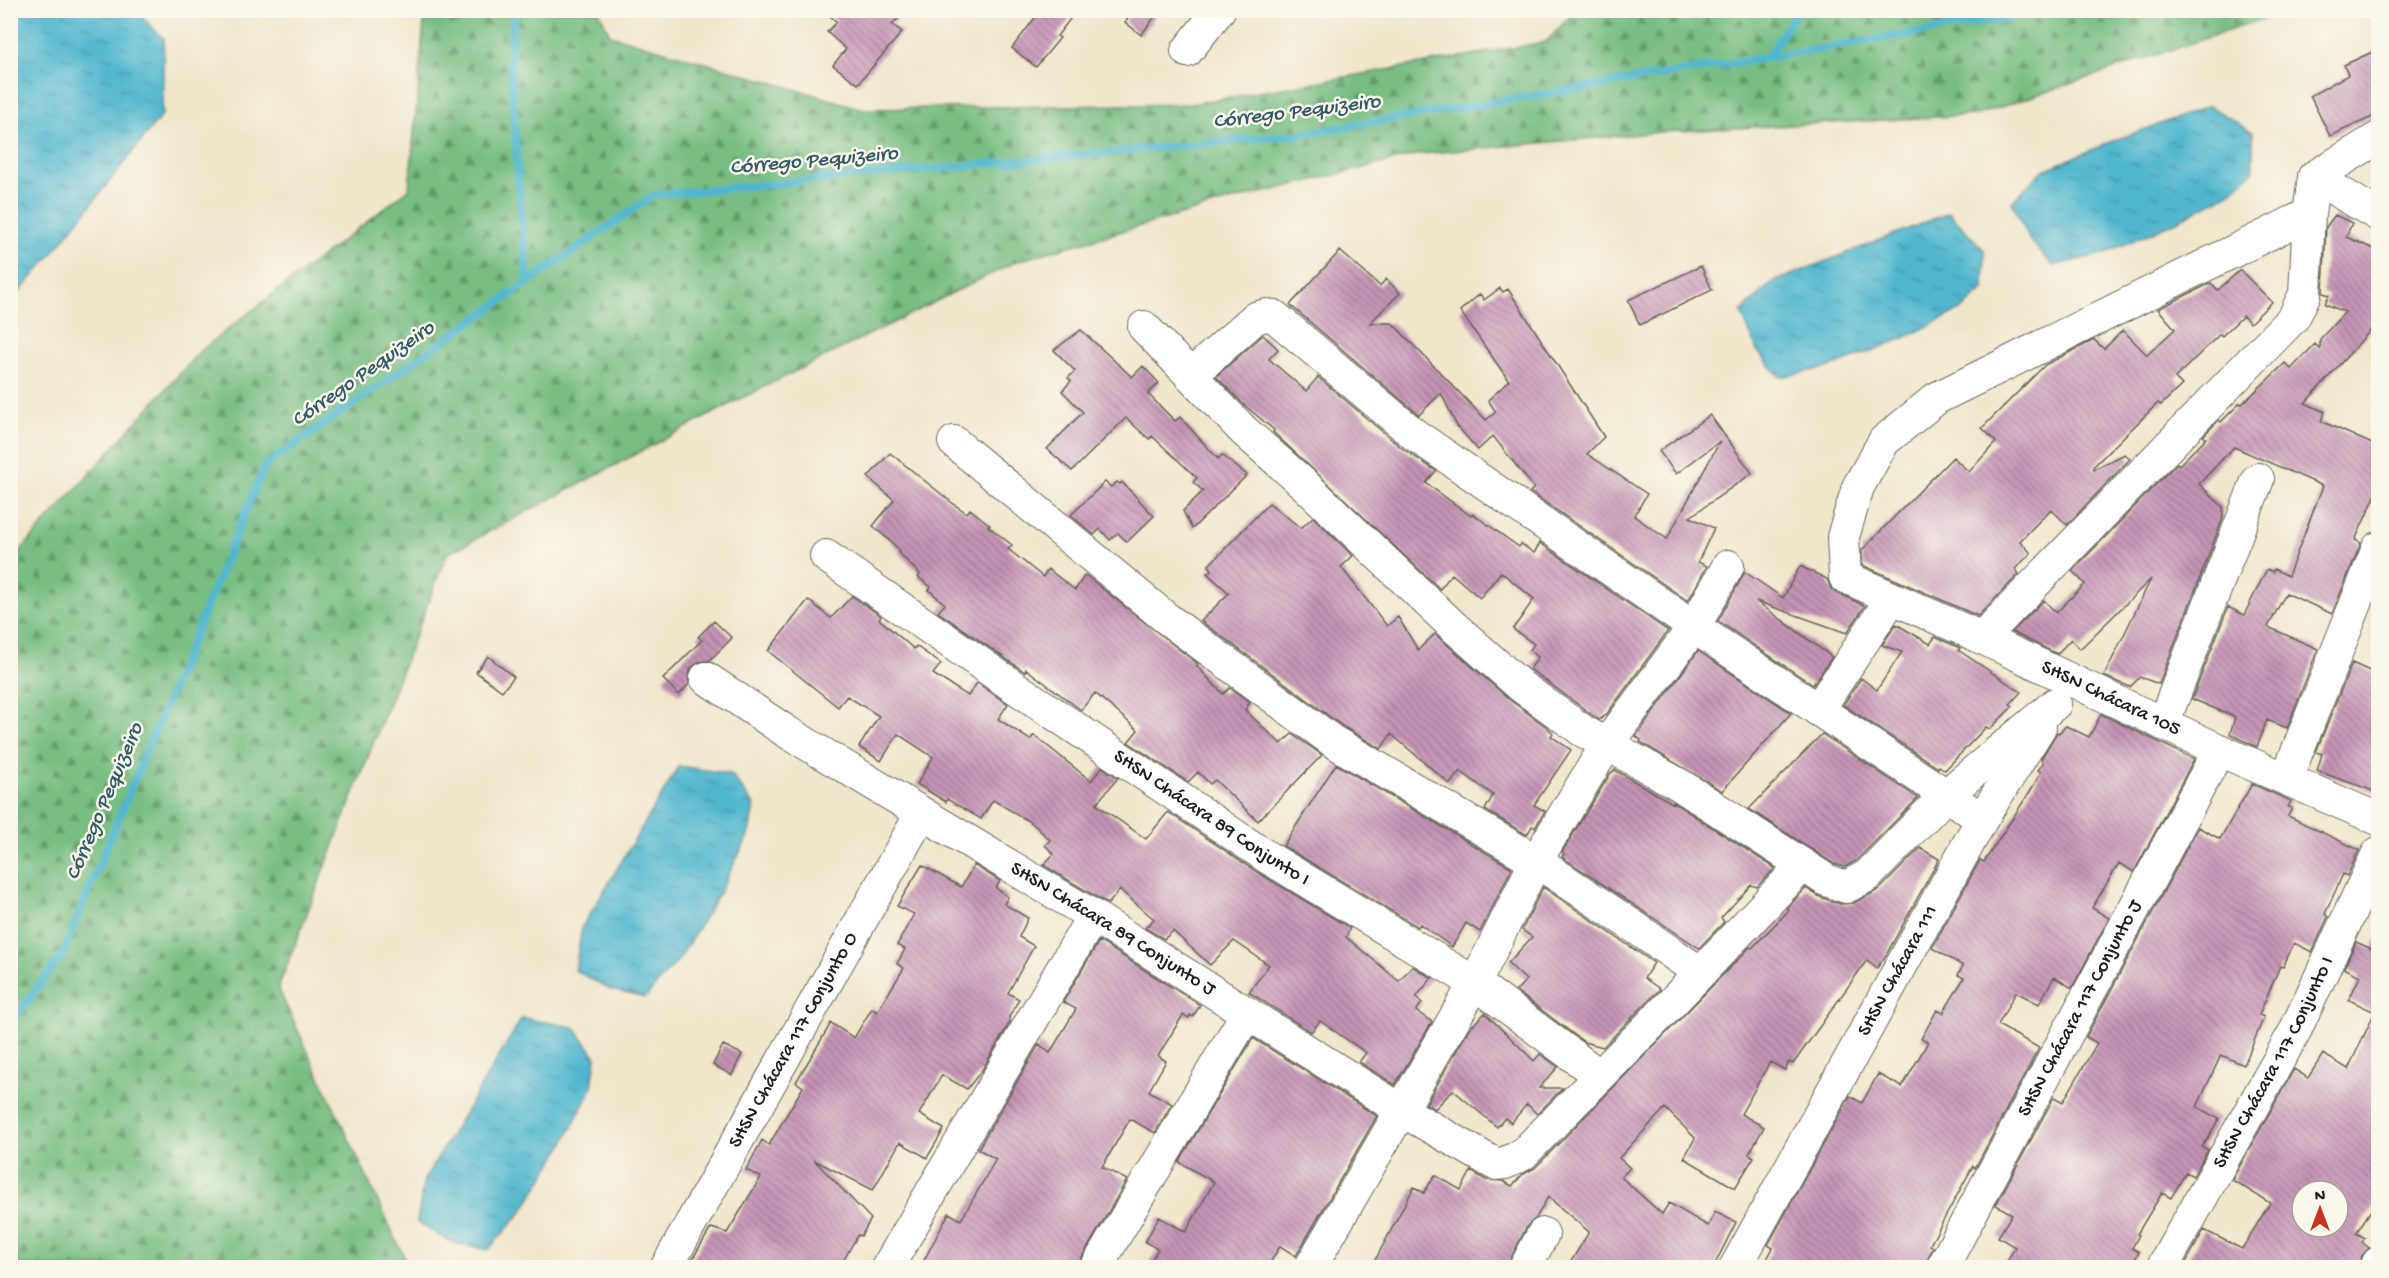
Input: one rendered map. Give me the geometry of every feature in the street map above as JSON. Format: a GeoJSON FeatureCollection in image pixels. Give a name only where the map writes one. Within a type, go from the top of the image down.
{"type":"FeatureCollection","features":[{"type":"Feature","properties":{"kind":"street"},"geometry":{"type":"LineString","coordinates":[[1187,51],[1219,10]]}},
{"type":"Feature","properties":{"kind":"street"},"geometry":{"type":"LineString","coordinates":[[2314,177],[2379,138]]}},
{"type":"Feature","properties":{"kind":"street"},"geometry":{"type":"LineString","coordinates":[[1982,638],[2294,317],[2305,294],[2309,214],[2314,177]]}},
{"type":"Feature","properties":{"kind":"street"},"geometry":{"type":"LineString","coordinates":[[2314,177],[2379,215]]}},
{"type":"Feature","properties":{"kind":"street","name":"SHSN Chácara 105"},"geometry":{"type":"LineString","coordinates":[[2309,214],[1937,398],[1884,441],[1858,487],[1843,537],[1845,577],[1982,638],[2063,692],[2163,724],[2379,819]]}},
{"type":"Feature","properties":{"kind":"street"},"geometry":{"type":"LineString","coordinates":[[1191,375],[1255,318],[1274,316],[1415,435],[1694,627],[1982,819]]}},
{"type":"Feature","properties":{"kind":"street"},"geometry":{"type":"LineString","coordinates":[[1144,327],[1244,431],[1514,680],[1583,731],[1699,796],[1826,880],[1846,887],[1867,876],[1946,795],[2063,692]]}},
{"type":"Feature","properties":{"kind":"street"},"geometry":{"type":"LineString","coordinates":[[954,442],[1166,618],[1334,742],[1536,861],[1699,972]]}},
{"type":"Feature","properties":{"kind":"street"},"geometry":{"type":"LineString","coordinates":[[2163,724],[2258,479]]}},
{"type":"Feature","properties":{"kind":"street"},"geometry":{"type":"LineString","coordinates":[[2287,777],[2379,548]]}},
{"type":"Feature","properties":{"kind":"street","name":"SHSN Chácara 89 Conjunto I"},"geometry":{"type":"LineString","coordinates":[[826,556],[1016,688],[1267,857],[1475,983],[1600,1076]]}},
{"type":"Feature","properties":{"kind":"street"},"geometry":{"type":"LineString","coordinates":[[1310,1268],[1475,983],[1536,861],[1607,744],[1694,627],[1728,566]]}},
{"type":"Feature","properties":{"kind":"street"},"geometry":{"type":"LineString","coordinates":[[1818,710],[1892,598]]}},
{"type":"Feature","properties":{"kind":"street","name":"SHSN Chácara 89 Conjunto J"},"geometry":{"type":"LineString","coordinates":[[706,678],[787,732],[1093,916],[1401,1110],[1495,1164],[1505,1163],[1522,1155],[1600,1076]]}},
{"type":"Feature","properties":{"kind":"street","name":"SHSN Chácara 111"},"geometry":{"type":"LineString","coordinates":[[1736,1268],[1982,819],[2063,692]]}},
{"type":"Feature","properties":{"kind":"street","name":"SHSN Chácara 117 Conjunto J"},"geometry":{"type":"LineString","coordinates":[[1942,1268],[2219,750]]}},
{"type":"Feature","properties":{"kind":"street","name":"SHSN Chácara 117 Conjunto O"},"geometry":{"type":"LineString","coordinates":[[666,1268],[921,814]]}},
{"type":"Feature","properties":{"kind":"street","name":"SHSN Chácara 117 Conjunto I"},"geometry":{"type":"LineString","coordinates":[[2162,1268],[2295,1031],[2379,854]]}},
{"type":"Feature","properties":{"kind":"street"},"geometry":{"type":"LineString","coordinates":[[1600,1076],[1803,865]]}},
{"type":"Feature","properties":{"kind":"street"},"geometry":{"type":"LineString","coordinates":[[887,1268],[1093,916]]}},
{"type":"Feature","properties":{"kind":"street"},"geometry":{"type":"LineString","coordinates":[[1095,1268],[1247,1012]]}},
{"type":"Feature","properties":{"kind":"street"},"geometry":{"type":"LineString","coordinates":[[1525,1268],[1543,1234]]}},
{"type":"Feature","properties":{"kind":"street"},"geometry":{"type":"LineString","coordinates":[[2376,1268],[2379,1263]]}},
{"type":"Feature","properties":{"kind":"green space"},"geometry":{"type":"Polygon","coordinates":[[[425,11],[599,11],[610,35],[863,109],[1191,104],[1546,42],[1575,11],[2287,11],[1977,115],[1662,132],[1420,154],[1229,201],[1017,261],[740,399],[447,554],[278,988],[407,1263],[401,1268],[11,1267],[11,561],[200,351],[409,189],[425,11]]]}},
{"type":"Feature","properties":{"kind":"water"},"geometry":{"type":"Polygon","coordinates":[[[11,10],[135,11],[164,38],[162,115],[11,302],[11,10]]]}},
{"type":"Feature","properties":{"kind":"water"},"geometry":{"type":"Polygon","coordinates":[[[2209,106],[2253,132],[2253,171],[2233,191],[2175,222],[2103,254],[2053,266],[2029,239],[2012,202],[2042,171],[2110,142],[2209,106]]]}},
{"type":"Feature","properties":{"kind":"water"},"geometry":{"type":"Polygon","coordinates":[[[1949,213],[1985,251],[1984,289],[1963,309],[1904,338],[1831,367],[1780,377],[1757,350],[1741,312],[1773,282],[1949,213]]]}},
{"type":"Feature","properties":{"kind":"water"},"geometry":{"type":"Polygon","coordinates":[[[679,766],[731,774],[754,805],[749,834],[720,892],[679,959],[645,998],[611,990],[575,970],[582,927],[679,766]]]}},
{"type":"Feature","properties":{"kind":"water"},"geometry":{"type":"Polygon","coordinates":[[[522,1018],[574,1027],[596,1057],[592,1087],[563,1145],[522,1212],[488,1250],[453,1243],[417,1222],[424,1180],[522,1018]]]}},
{"type":"Feature","properties":{"kind":"building"},"geometry":{"type":"Polygon","coordinates":[[[823,10],[908,10],[892,24],[902,32],[858,84],[833,65],[846,49],[827,32],[837,22],[823,10]]]}},
{"type":"Feature","properties":{"kind":"building"},"geometry":{"type":"Polygon","coordinates":[[[1041,10],[1077,10],[1057,36],[1060,38],[1036,67],[1012,48],[1041,10]]]}},
{"type":"Feature","properties":{"kind":"building"},"geometry":{"type":"Polygon","coordinates":[[[1134,10],[1160,10],[1141,35],[1125,22],[1134,10]]]}},
{"type":"Feature","properties":{"kind":"building"},"geometry":{"type":"Polygon","coordinates":[[[2379,49],[2379,114],[2330,136],[2310,96],[2348,75],[2344,65],[2379,49]]]}},
{"type":"Feature","properties":{"kind":"building"},"geometry":{"type":"Polygon","coordinates":[[[2335,215],[2352,223],[2346,237],[2379,251],[2379,321],[2305,403],[2325,412],[2321,421],[2379,447],[2379,488],[2355,540],[2361,543],[2332,614],[2286,593],[2268,627],[2318,649],[2287,728],[2267,720],[2257,747],[2230,734],[2235,717],[2192,699],[2228,607],[2244,615],[2267,569],[2273,572],[2274,569],[2288,576],[2323,486],[2234,447],[2199,484],[2223,507],[2223,518],[2159,684],[2140,677],[2130,687],[2104,676],[2151,579],[2080,649],[2071,639],[2057,654],[2012,632],[2044,600],[2056,613],[2085,584],[2072,571],[2177,463],[2179,465],[2206,438],[2203,436],[2219,420],[2221,422],[2240,403],[2242,404],[2285,363],[2291,369],[2315,344],[2320,349],[2320,339],[2345,312],[2325,304],[2329,295],[2323,293],[2326,227],[2335,215]]]}},
{"type":"Feature","properties":{"kind":"building"},"geometry":{"type":"Polygon","coordinates":[[[1340,251],[1380,286],[1386,279],[1400,293],[1370,323],[1392,323],[1486,420],[1496,412],[1488,400],[1509,381],[1460,311],[1480,294],[1484,300],[1500,288],[1503,292],[1508,289],[1604,437],[1587,454],[1647,494],[1634,516],[1667,539],[1720,441],[1676,474],[1659,451],[1710,415],[1752,473],[1690,517],[1714,528],[1698,562],[1707,566],[1688,601],[1530,492],[1534,488],[1493,436],[1478,450],[1457,426],[1441,393],[1419,415],[1290,305],[1340,251]]]}},
{"type":"Feature","properties":{"kind":"building"},"geometry":{"type":"Polygon","coordinates":[[[1701,266],[1712,290],[1640,325],[1628,300],[1701,266]]]}},
{"type":"Feature","properties":{"kind":"building"},"geometry":{"type":"Polygon","coordinates":[[[2240,270],[2272,302],[2250,323],[2243,316],[2222,336],[2220,334],[2175,378],[2182,385],[2161,405],[2158,403],[2093,467],[2094,469],[2125,454],[2130,459],[2067,525],[2051,509],[2020,541],[2031,553],[2015,569],[2019,574],[1978,616],[1862,565],[1862,550],[1953,457],[1969,472],[1996,442],[1982,428],[2045,365],[2094,340],[2104,349],[2123,330],[2147,355],[2175,329],[2158,309],[2211,283],[2218,290],[2240,270]]]}},
{"type":"Feature","properties":{"kind":"building"},"geometry":{"type":"Polygon","coordinates":[[[1081,330],[1132,377],[1143,366],[1159,383],[1148,394],[1175,421],[1180,417],[1218,459],[1222,455],[1247,475],[1192,529],[1183,511],[1203,491],[1193,482],[1197,478],[1152,436],[1149,439],[1126,418],[1072,471],[1047,449],[1083,412],[1062,391],[1071,381],[1068,378],[1075,371],[1054,350],[1081,330]]]}},
{"type":"Feature","properties":{"kind":"building"},"geometry":{"type":"Polygon","coordinates":[[[1263,335],[1278,349],[1269,359],[1306,391],[1318,377],[1403,449],[1436,471],[1426,483],[1471,516],[1473,514],[1519,547],[1521,544],[1534,553],[1540,543],[1668,631],[1606,715],[1599,720],[1530,669],[1538,657],[1530,650],[1534,644],[1513,629],[1534,599],[1501,572],[1480,598],[1452,574],[1440,589],[1216,376],[1263,335]]]}},
{"type":"Feature","properties":{"kind":"building"},"geometry":{"type":"Polygon","coordinates":[[[890,453],[955,505],[967,513],[970,509],[990,525],[988,526],[1012,545],[1008,549],[1043,577],[1048,569],[1075,590],[1085,575],[1198,664],[1197,666],[1223,694],[1230,688],[1250,702],[1245,710],[1281,744],[1292,734],[1322,755],[1258,821],[1215,780],[1210,784],[1198,772],[1188,782],[1128,742],[1138,730],[1095,693],[1081,710],[1026,669],[1025,672],[938,612],[945,604],[929,590],[931,587],[918,577],[920,574],[898,552],[900,550],[873,526],[894,500],[868,477],[890,453]]]}},
{"type":"Feature","properties":{"kind":"building"},"geometry":{"type":"Polygon","coordinates":[[[1105,482],[1111,487],[1117,482],[1120,484],[1122,482],[1154,516],[1127,542],[1118,533],[1110,540],[1100,529],[1094,535],[1071,515],[1105,482]]]}},
{"type":"Feature","properties":{"kind":"building"},"geometry":{"type":"Polygon","coordinates":[[[1269,503],[1301,528],[1313,517],[1353,556],[1341,567],[1387,626],[1398,617],[1418,650],[1435,634],[1510,700],[1547,727],[1553,733],[1551,736],[1571,750],[1534,805],[1545,811],[1535,828],[1532,826],[1527,835],[1485,810],[1493,795],[1460,771],[1450,784],[1391,734],[1381,749],[1344,727],[1201,621],[1229,593],[1207,573],[1212,570],[1209,565],[1269,503]]]}},
{"type":"Feature","properties":{"kind":"building"},"geometry":{"type":"Polygon","coordinates":[[[1800,566],[1827,579],[1831,588],[1838,593],[1865,606],[1847,633],[1756,601],[1832,657],[1813,685],[1718,621],[1745,572],[1783,598],[1800,566]]]}},
{"type":"Feature","properties":{"kind":"building"},"geometry":{"type":"Polygon","coordinates":[[[852,596],[881,616],[879,619],[914,649],[916,646],[941,664],[933,674],[968,696],[977,683],[1008,704],[998,719],[1030,740],[1034,735],[1091,781],[1102,767],[1118,778],[1096,804],[1146,839],[1168,812],[1257,872],[1350,928],[1346,937],[1399,981],[1412,966],[1432,978],[1416,997],[1422,1003],[1416,1011],[1432,1022],[1395,1085],[1359,1062],[1366,1053],[1320,1021],[1311,1032],[1249,992],[1269,965],[1234,941],[1210,965],[1173,931],[1164,939],[1145,928],[1154,919],[1120,890],[1108,904],[1043,865],[1054,854],[1045,845],[1050,840],[1032,823],[993,800],[981,819],[947,799],[946,802],[917,784],[933,757],[898,734],[881,761],[859,747],[879,716],[847,696],[838,707],[768,651],[808,600],[831,618],[852,596]]]}},
{"type":"Feature","properties":{"kind":"building"},"geometry":{"type":"Polygon","coordinates":[[[714,621],[732,638],[709,661],[699,662],[691,668],[688,676],[689,684],[679,695],[663,679],[702,640],[698,637],[714,621]]]}},
{"type":"Feature","properties":{"kind":"building"},"geometry":{"type":"Polygon","coordinates":[[[1896,624],[1930,644],[1935,637],[1960,648],[1958,650],[2021,692],[2010,704],[2013,706],[1990,729],[1986,727],[1945,770],[1939,766],[1938,768],[1843,705],[1861,678],[1877,690],[1902,652],[1882,645],[1896,624]]]}},
{"type":"Feature","properties":{"kind":"building"},"geometry":{"type":"Polygon","coordinates":[[[1698,651],[1791,713],[1722,791],[1640,742],[1641,740],[1636,736],[1698,651]]]}},
{"type":"Feature","properties":{"kind":"building"},"geometry":{"type":"Polygon","coordinates":[[[488,656],[514,677],[502,691],[476,672],[488,656]]]}},
{"type":"Feature","properties":{"kind":"building"},"geometry":{"type":"Polygon","coordinates":[[[2352,663],[2379,675],[2379,793],[2317,771],[2322,754],[2316,752],[2352,663]]]}},
{"type":"Feature","properties":{"kind":"building"},"geometry":{"type":"Polygon","coordinates":[[[2101,714],[2194,759],[2134,872],[2119,863],[2092,908],[2109,918],[2072,988],[2054,977],[2039,1004],[2016,992],[1998,1025],[2039,1048],[1975,1168],[1973,1166],[1930,1245],[1933,1247],[1924,1268],[1762,1268],[1773,1248],[1768,1245],[1850,1096],[1862,1103],[1878,1074],[1902,1087],[1928,1042],[1921,1039],[1937,1010],[1943,1013],[1964,978],[1958,975],[1963,966],[1932,948],[1980,860],[1984,862],[2031,790],[2041,772],[2038,770],[2043,763],[2041,759],[2057,732],[2059,733],[2066,726],[2089,737],[2101,714]]]}},
{"type":"Feature","properties":{"kind":"building"},"geometry":{"type":"Polygon","coordinates":[[[1822,734],[1918,798],[1856,861],[1845,867],[1834,864],[1749,809],[1822,734]]]}},
{"type":"Feature","properties":{"kind":"building"},"geometry":{"type":"Polygon","coordinates":[[[1336,764],[1512,868],[1480,932],[1466,923],[1452,947],[1420,924],[1418,927],[1283,846],[1336,764]]]}},
{"type":"Feature","properties":{"kind":"building"},"geometry":{"type":"Polygon","coordinates":[[[1615,770],[1673,802],[1775,868],[1757,887],[1751,885],[1721,918],[1724,922],[1699,948],[1562,857],[1564,854],[1562,852],[1610,774],[1615,770]]]}},
{"type":"Feature","properties":{"kind":"building"},"geometry":{"type":"Polygon","coordinates":[[[2252,784],[2291,801],[2288,807],[2292,808],[2288,816],[2359,850],[2347,876],[2343,874],[2325,914],[2328,917],[2312,952],[2294,943],[2283,967],[2280,966],[2259,1015],[2264,1017],[2244,1065],[2221,1055],[2197,1107],[2219,1119],[2202,1147],[2208,1150],[2193,1176],[2186,1172],[2171,1198],[2162,1193],[2137,1234],[2139,1235],[2132,1248],[2139,1252],[2130,1268],[2003,1268],[2015,1247],[1998,1237],[2012,1214],[1996,1205],[2054,1097],[2063,1102],[2097,1043],[2086,1037],[2198,827],[2220,839],[2252,784]]]}},
{"type":"Feature","properties":{"kind":"building"},"geometry":{"type":"Polygon","coordinates":[[[1920,848],[1939,859],[1886,955],[1877,968],[1867,960],[1793,1064],[1789,1062],[1785,1070],[1770,1062],[1741,1114],[1764,1127],[1749,1154],[1754,1157],[1735,1188],[1684,1158],[1695,1138],[1665,1108],[1619,1158],[1630,1168],[1621,1177],[1662,1214],[1669,1203],[1708,1226],[1715,1212],[1736,1222],[1713,1268],[1567,1268],[1589,1232],[1548,1197],[1536,1218],[1527,1226],[1506,1268],[1371,1268],[1414,1187],[1424,1193],[1435,1175],[1461,1190],[1471,1171],[1486,1180],[1503,1181],[1512,1186],[1522,1175],[1535,1168],[1750,947],[1752,948],[1789,910],[1787,908],[1806,888],[1820,897],[1840,904],[1854,903],[1880,889],[1920,848]]]}},
{"type":"Feature","properties":{"kind":"building"},"geometry":{"type":"Polygon","coordinates":[[[922,865],[961,887],[974,865],[1000,881],[996,888],[1008,897],[1004,904],[1028,918],[1019,937],[1034,946],[1008,993],[1019,999],[1009,1017],[1010,1022],[982,1070],[967,1089],[942,1075],[919,1114],[944,1129],[927,1158],[900,1142],[873,1190],[814,1160],[871,1219],[861,1236],[858,1235],[839,1268],[687,1268],[711,1228],[727,1233],[761,1177],[746,1170],[762,1140],[769,1145],[803,1087],[796,1082],[831,1023],[854,1038],[872,1008],[877,1012],[904,968],[897,964],[905,949],[897,945],[914,914],[897,906],[922,865]]]}},
{"type":"Feature","properties":{"kind":"building"},"geometry":{"type":"Polygon","coordinates":[[[1543,887],[1654,963],[1644,978],[1660,989],[1603,1047],[1584,1042],[1516,991],[1526,980],[1508,963],[1532,937],[1522,930],[1543,887]]]}},
{"type":"Feature","properties":{"kind":"building"},"geometry":{"type":"Polygon","coordinates":[[[2379,933],[2379,1198],[2356,1233],[2365,1238],[2362,1242],[2369,1248],[2362,1256],[2358,1268],[2183,1268],[2204,1230],[2242,1249],[2270,1203],[2232,1180],[2294,1069],[2308,1078],[2323,1054],[2348,1069],[2375,1012],[2349,1000],[2360,976],[2344,968],[2356,942],[2372,949],[2379,933]]]}},
{"type":"Feature","properties":{"kind":"building"},"geometry":{"type":"Polygon","coordinates":[[[1099,941],[1200,1005],[1193,1017],[1183,1015],[1158,1056],[1166,1061],[1149,1091],[1172,1104],[1155,1133],[1130,1119],[1102,1167],[1127,1180],[1078,1268],[933,1268],[923,1262],[949,1213],[961,1220],[996,1159],[978,1149],[1039,1044],[1050,1053],[1076,1009],[1063,1002],[1099,941]]]}},
{"type":"Feature","properties":{"kind":"building"},"geometry":{"type":"Polygon","coordinates":[[[1485,1013],[1534,1061],[1540,1054],[1558,1067],[1539,1088],[1563,1088],[1537,1114],[1527,1104],[1511,1123],[1505,1118],[1497,1127],[1453,1090],[1435,1109],[1426,1104],[1469,1029],[1485,1013]]]}},
{"type":"Feature","properties":{"kind":"building"},"geometry":{"type":"Polygon","coordinates":[[[1253,1038],[1377,1116],[1296,1256],[1280,1246],[1267,1268],[1147,1268],[1158,1249],[1145,1242],[1159,1217],[1186,1232],[1214,1182],[1179,1162],[1253,1038]]]}},
{"type":"Feature","properties":{"kind":"building"},"geometry":{"type":"Polygon","coordinates":[[[723,1045],[742,1054],[732,1075],[713,1065],[723,1045]]]}},
{"type":"Feature","properties":{"kind":"waterway"},"geometry":{"type":"LineString","coordinates":[[514,10],[510,61],[528,283]]}},
{"type":"Feature","properties":{"kind":"waterway"},"geometry":{"type":"LineString","coordinates":[[1767,58],[1798,10]]}},
{"type":"Feature","properties":{"kind":"waterway","name":"Córrego Pequizeiro"},"geometry":{"type":"LineString","coordinates":[[10,1024],[62,955],[265,465],[654,195],[1295,135],[2057,10]]}}]}
